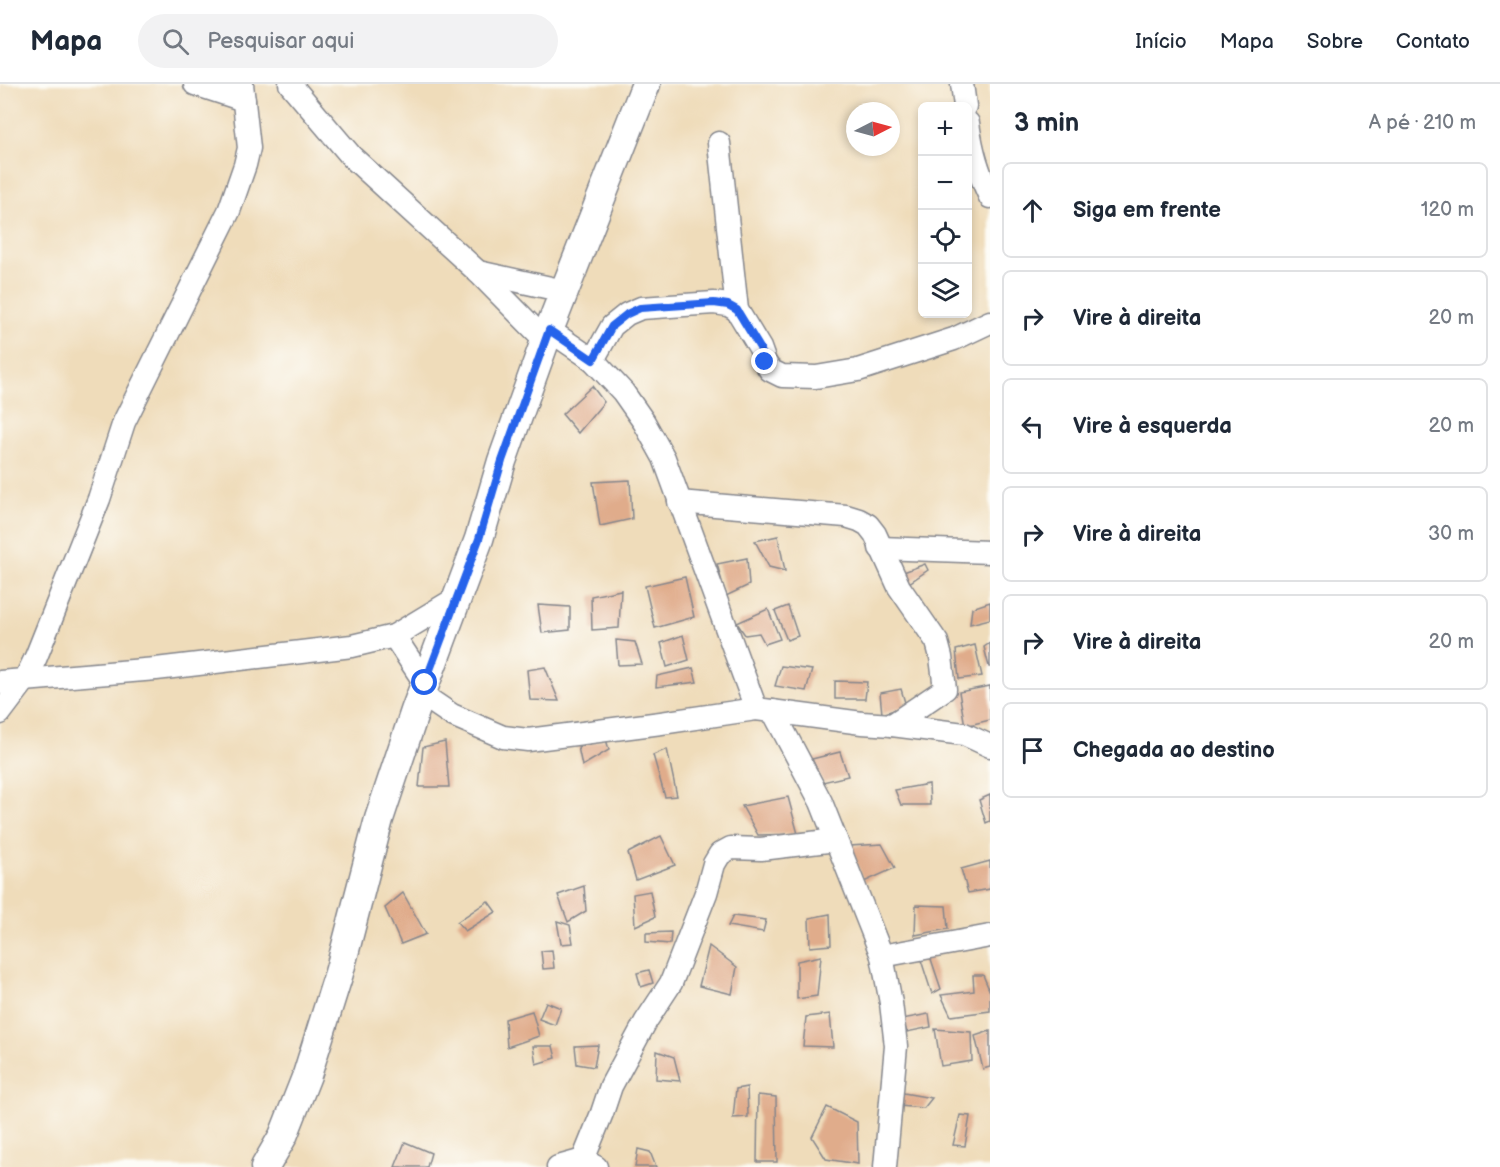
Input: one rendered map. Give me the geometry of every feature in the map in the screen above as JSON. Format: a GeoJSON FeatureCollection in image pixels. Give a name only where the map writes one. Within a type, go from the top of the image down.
{"type":"FeatureCollection","features":[{"type":"Feature","properties":{"kind":"street"},"geometry":{"type":"LineString","coordinates":[[0,713],[25,680],[36,657],[99,500],[124,422],[229,211],[245,165],[249,148],[243,92],[195,84]]}},
{"type":"Feature","properties":{"kind":"street"},"geometry":{"type":"LineString","coordinates":[[290,84],[352,157],[547,335],[593,360],[623,392],[644,422],[664,458],[679,502],[765,710],[821,802],[882,956],[896,1046],[885,1167]]}},
{"type":"Feature","properties":{"kind":"street"},"geometry":{"type":"LineString","coordinates":[[265,1167],[283,1136],[307,1075],[339,973],[379,819],[423,689],[479,539],[502,461],[547,335],[646,84]]}},
{"type":"Feature","properties":{"kind":"street"},"geometry":{"type":"LineString","coordinates":[[962,84],[964,102]]}},
{"type":"Feature","properties":{"kind":"street"},"geometry":{"type":"LineString","coordinates":[[719,143],[737,310],[760,348],[770,370],[782,376],[816,377],[858,370],[954,339],[990,322]]}},
{"type":"Feature","properties":{"kind":"street"},"geometry":{"type":"LineString","coordinates":[[972,152],[978,173],[990,197]]}},
{"type":"Feature","properties":{"kind":"street"},"geometry":{"type":"LineString","coordinates":[[478,272],[564,291]]}},
{"type":"Feature","properties":{"kind":"street"},"geometry":{"type":"LineString","coordinates":[[593,360],[612,326],[627,314],[640,308],[714,303],[728,305],[737,310]]}},
{"type":"Feature","properties":{"kind":"street"},"geometry":{"type":"LineString","coordinates":[[679,502],[846,516],[868,525],[876,534],[898,587],[937,642],[945,689],[892,725]]}},
{"type":"Feature","properties":{"kind":"street"},"geometry":{"type":"LineString","coordinates":[[880,548],[990,552]]}},
{"type":"Feature","properties":{"kind":"street"},"geometry":{"type":"LineString","coordinates":[[0,682],[168,668],[352,646],[394,636],[457,598]]}},
{"type":"Feature","properties":{"kind":"street"},"geometry":{"type":"LineString","coordinates":[[394,636],[423,689],[452,715],[503,737],[528,740],[765,710],[964,734],[990,746]]}},
{"type":"Feature","properties":{"kind":"street"},"geometry":{"type":"LineString","coordinates":[[558,1167],[589,1163],[611,1086],[646,1021],[671,983],[706,893],[714,864],[720,854],[731,848],[761,849],[836,840]]}},
{"type":"Feature","properties":{"kind":"street"},"geometry":{"type":"LineString","coordinates":[[882,956],[989,939]]}},
{"type":"Feature","properties":{"kind":"building"},"geometry":{"type":"Polygon","coordinates":[[[592,386],[604,402],[578,433],[562,414],[592,386]]]}},
{"type":"Feature","properties":{"kind":"building"},"geometry":{"type":"Polygon","coordinates":[[[630,480],[632,519],[600,526],[593,482],[630,480]]]}},
{"type":"Feature","properties":{"kind":"building"},"geometry":{"type":"Polygon","coordinates":[[[778,536],[785,571],[769,567],[755,541],[778,536]]]}},
{"type":"Feature","properties":{"kind":"building"},"geometry":{"type":"Polygon","coordinates":[[[747,558],[749,585],[726,596],[717,564],[747,558]]]}},
{"type":"Feature","properties":{"kind":"building"},"geometry":{"type":"Polygon","coordinates":[[[925,564],[928,570],[906,585],[901,573],[925,564]]]}},
{"type":"Feature","properties":{"kind":"building"},"geometry":{"type":"Polygon","coordinates":[[[685,577],[694,617],[655,628],[645,586],[685,577]]]}},
{"type":"Feature","properties":{"kind":"building"},"geometry":{"type":"Polygon","coordinates":[[[621,590],[619,628],[592,630],[591,596],[621,590]]]}},
{"type":"Feature","properties":{"kind":"building"},"geometry":{"type":"Polygon","coordinates":[[[990,602],[990,619],[970,624],[972,608],[990,602]]]}},
{"type":"Feature","properties":{"kind":"building"},"geometry":{"type":"Polygon","coordinates":[[[538,605],[570,607],[570,630],[542,633],[538,605]]]}},
{"type":"Feature","properties":{"kind":"building"},"geometry":{"type":"Polygon","coordinates":[[[788,606],[798,636],[787,640],[775,611],[788,606]]]}},
{"type":"Feature","properties":{"kind":"building"},"geometry":{"type":"Polygon","coordinates":[[[768,609],[780,639],[765,644],[759,633],[745,635],[737,623],[768,609]]]}},
{"type":"Feature","properties":{"kind":"building"},"geometry":{"type":"Polygon","coordinates":[[[683,635],[689,660],[667,667],[661,643],[683,635]]]}},
{"type":"Feature","properties":{"kind":"building"},"geometry":{"type":"Polygon","coordinates":[[[616,640],[635,642],[642,664],[618,665],[616,640]]]}},
{"type":"Feature","properties":{"kind":"building"},"geometry":{"type":"Polygon","coordinates":[[[990,643],[990,667],[989,667],[984,647],[990,643]]]}},
{"type":"Feature","properties":{"kind":"building"},"geometry":{"type":"Polygon","coordinates":[[[975,645],[982,676],[959,679],[956,650],[975,645]]]}},
{"type":"Feature","properties":{"kind":"building"},"geometry":{"type":"Polygon","coordinates":[[[781,666],[812,670],[806,691],[775,686],[781,666]]]}},
{"type":"Feature","properties":{"kind":"building"},"geometry":{"type":"Polygon","coordinates":[[[545,667],[559,701],[530,700],[527,670],[545,667]]]}},
{"type":"Feature","properties":{"kind":"building"},"geometry":{"type":"Polygon","coordinates":[[[693,668],[697,682],[656,687],[657,676],[693,668]]]}},
{"type":"Feature","properties":{"kind":"building"},"geometry":{"type":"Polygon","coordinates":[[[835,681],[867,682],[865,699],[835,699],[835,681]]]}},
{"type":"Feature","properties":{"kind":"building"},"geometry":{"type":"Polygon","coordinates":[[[990,686],[990,720],[965,726],[959,692],[990,686]]]}},
{"type":"Feature","properties":{"kind":"building"},"geometry":{"type":"Polygon","coordinates":[[[901,689],[906,706],[882,714],[880,693],[901,689]]]}},
{"type":"Feature","properties":{"kind":"building"},"geometry":{"type":"Polygon","coordinates":[[[606,739],[609,750],[582,766],[578,747],[606,739]]]}},
{"type":"Feature","properties":{"kind":"building"},"geometry":{"type":"Polygon","coordinates":[[[445,742],[449,787],[419,787],[423,747],[445,742]]]}},
{"type":"Feature","properties":{"kind":"building"},"geometry":{"type":"Polygon","coordinates":[[[667,749],[677,796],[665,797],[653,755],[667,749]]]}},
{"type":"Feature","properties":{"kind":"building"},"geometry":{"type":"Polygon","coordinates":[[[840,752],[848,776],[823,782],[812,759],[840,752]]]}},
{"type":"Feature","properties":{"kind":"building"},"geometry":{"type":"Polygon","coordinates":[[[929,784],[930,805],[901,805],[895,790],[929,784]]]}},
{"type":"Feature","properties":{"kind":"building"},"geometry":{"type":"Polygon","coordinates":[[[990,795],[990,821],[986,823],[979,800],[990,795]]]}},
{"type":"Feature","properties":{"kind":"building"},"geometry":{"type":"Polygon","coordinates":[[[788,797],[798,834],[758,835],[742,806],[788,797]]]}},
{"type":"Feature","properties":{"kind":"building"},"geometry":{"type":"Polygon","coordinates":[[[661,836],[675,865],[636,880],[628,853],[661,836]]]}},
{"type":"Feature","properties":{"kind":"building"},"geometry":{"type":"Polygon","coordinates":[[[882,844],[895,868],[864,882],[850,846],[882,844]]]}},
{"type":"Feature","properties":{"kind":"building"},"geometry":{"type":"Polygon","coordinates":[[[990,861],[990,889],[968,893],[961,869],[990,861]]]}},
{"type":"Feature","properties":{"kind":"building"},"geometry":{"type":"Polygon","coordinates":[[[584,886],[586,911],[568,922],[558,895],[584,886]]]}},
{"type":"Feature","properties":{"kind":"building"},"geometry":{"type":"Polygon","coordinates":[[[650,891],[655,917],[635,926],[633,894],[650,891]]]}},
{"type":"Feature","properties":{"kind":"building"},"geometry":{"type":"Polygon","coordinates":[[[403,893],[426,934],[401,944],[385,908],[403,893]]]}},
{"type":"Feature","properties":{"kind":"building"},"geometry":{"type":"Polygon","coordinates":[[[488,901],[496,912],[465,931],[457,922],[488,901]]]}},
{"type":"Feature","properties":{"kind":"building"},"geometry":{"type":"Polygon","coordinates":[[[916,905],[946,906],[948,929],[915,935],[916,905]]]}},
{"type":"Feature","properties":{"kind":"building"},"geometry":{"type":"Polygon","coordinates":[[[830,914],[831,945],[810,947],[809,918],[830,914]]]}},
{"type":"Feature","properties":{"kind":"building"},"geometry":{"type":"Polygon","coordinates":[[[733,916],[766,920],[763,932],[728,926],[733,916]]]}},
{"type":"Feature","properties":{"kind":"building"},"geometry":{"type":"Polygon","coordinates":[[[557,921],[570,925],[573,943],[561,944],[557,921]]]}},
{"type":"Feature","properties":{"kind":"building"},"geometry":{"type":"Polygon","coordinates":[[[671,932],[670,944],[646,942],[646,933],[671,932]]]}},
{"type":"Feature","properties":{"kind":"building"},"geometry":{"type":"Polygon","coordinates":[[[709,946],[737,967],[732,994],[699,986],[709,946]]]}},
{"type":"Feature","properties":{"kind":"building"},"geometry":{"type":"Polygon","coordinates":[[[552,950],[554,968],[543,969],[541,951],[552,950]]]}},
{"type":"Feature","properties":{"kind":"building"},"geometry":{"type":"Polygon","coordinates":[[[821,956],[817,996],[797,999],[797,961],[821,956]]]}},
{"type":"Feature","properties":{"kind":"building"},"geometry":{"type":"Polygon","coordinates":[[[930,956],[941,989],[932,994],[920,957],[930,956]]]}},
{"type":"Feature","properties":{"kind":"building"},"geometry":{"type":"Polygon","coordinates":[[[649,970],[653,983],[641,987],[637,973],[649,970]]]}},
{"type":"Feature","properties":{"kind":"building"},"geometry":{"type":"Polygon","coordinates":[[[973,975],[983,975],[990,992],[990,1011],[951,1016],[941,995],[974,991],[973,975]]]}},
{"type":"Feature","properties":{"kind":"building"},"geometry":{"type":"Polygon","coordinates":[[[546,1002],[561,1008],[555,1025],[539,1019],[546,1002]]]}},
{"type":"Feature","properties":{"kind":"building"},"geometry":{"type":"Polygon","coordinates":[[[532,1011],[539,1036],[507,1047],[505,1019],[532,1011]]]}},
{"type":"Feature","properties":{"kind":"building"},"geometry":{"type":"Polygon","coordinates":[[[830,1014],[833,1047],[803,1046],[806,1017],[830,1014]]]}},
{"type":"Feature","properties":{"kind":"building"},"geometry":{"type":"Polygon","coordinates":[[[929,1014],[931,1027],[907,1032],[902,1019],[929,1014]]]}},
{"type":"Feature","properties":{"kind":"building"},"geometry":{"type":"Polygon","coordinates":[[[935,1029],[971,1032],[972,1061],[941,1066],[935,1029]]]}},
{"type":"Feature","properties":{"kind":"building"},"geometry":{"type":"Polygon","coordinates":[[[990,1031],[990,1067],[983,1069],[975,1036],[990,1031]]]}},
{"type":"Feature","properties":{"kind":"building"},"geometry":{"type":"Polygon","coordinates":[[[598,1045],[594,1067],[577,1064],[575,1046],[598,1045]]]}},
{"type":"Feature","properties":{"kind":"building"},"geometry":{"type":"Polygon","coordinates":[[[533,1046],[553,1046],[556,1058],[536,1064],[533,1046]]]}},
{"type":"Feature","properties":{"kind":"building"},"geometry":{"type":"Polygon","coordinates":[[[657,1051],[674,1057],[680,1081],[656,1079],[657,1051]]]}},
{"type":"Feature","properties":{"kind":"building"},"geometry":{"type":"Polygon","coordinates":[[[747,1087],[748,1117],[733,1118],[736,1089],[747,1087]]]}},
{"type":"Feature","properties":{"kind":"building"},"geometry":{"type":"Polygon","coordinates":[[[892,1091],[932,1098],[924,1108],[899,1106],[892,1091]]]}},
{"type":"Feature","properties":{"kind":"building"},"geometry":{"type":"Polygon","coordinates":[[[758,1095],[776,1097],[777,1162],[757,1162],[758,1095]]]}},
{"type":"Feature","properties":{"kind":"building"},"geometry":{"type":"Polygon","coordinates":[[[827,1107],[857,1122],[858,1164],[826,1159],[812,1137],[827,1107]]]}},
{"type":"Feature","properties":{"kind":"building"},"geometry":{"type":"Polygon","coordinates":[[[960,1115],[970,1116],[965,1146],[953,1145],[960,1115]]]}},
{"type":"Feature","properties":{"kind":"building"},"geometry":{"type":"Polygon","coordinates":[[[405,1142],[431,1153],[427,1167],[395,1167],[405,1142]]]}},
{"type":"Feature","properties":{"kind":"building"},"geometry":{"type":"Polygon","coordinates":[[[638,1149],[650,1152],[656,1167],[635,1167],[638,1149]]]}},
{"type":"Feature","properties":{"kind":"route"},"geometry":{"type":"LineString","coordinates":[[425,683],[479,539],[502,461],[549,330],[593,360],[612,326],[627,314],[640,308],[714,303],[728,305],[737,310],[760,348],[765,362]]}}]}
